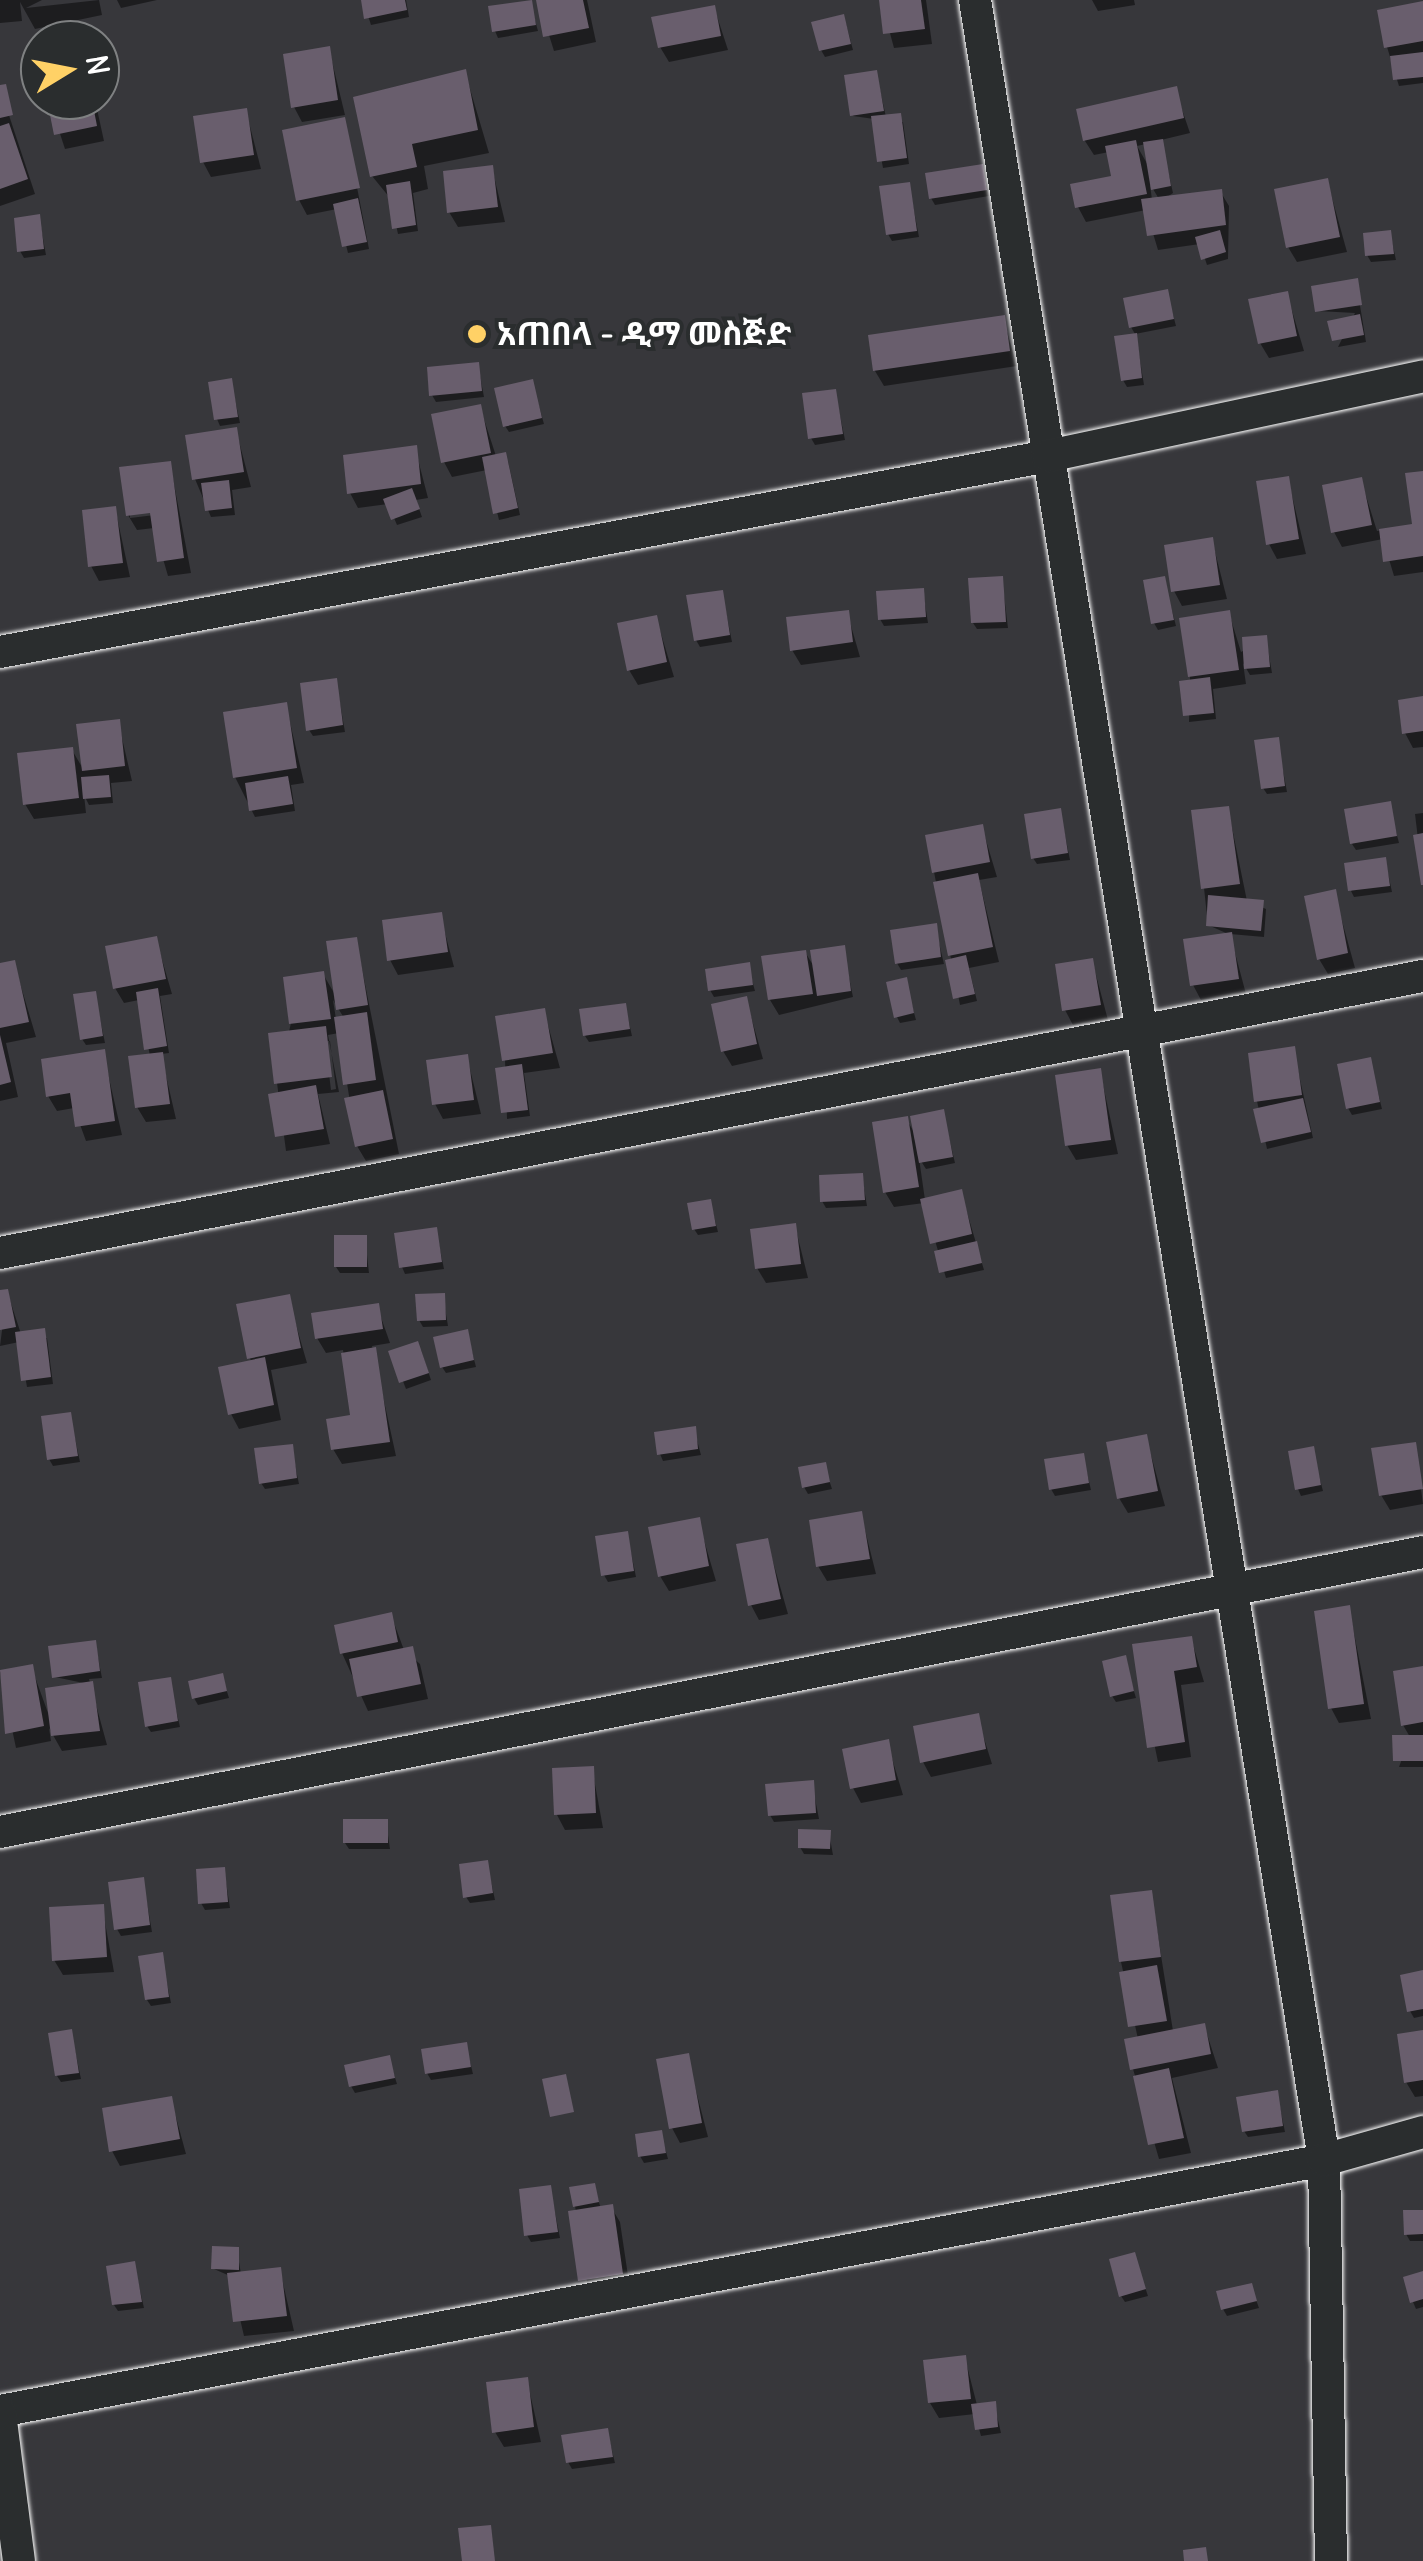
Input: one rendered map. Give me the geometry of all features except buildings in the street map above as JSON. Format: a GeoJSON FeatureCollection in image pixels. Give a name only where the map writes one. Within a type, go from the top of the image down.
{"type":"FeatureCollection","features":[{"type":"Feature","properties":{"kind":"street"},"geometry":{"type":"LineString","coordinates":[[975,0],[1324,2160],[1331,2561]]}},
{"type":"Feature","properties":{"kind":"street"},"geometry":{"type":"LineString","coordinates":[[0,652],[1048,456],[1423,376]]}},
{"type":"Feature","properties":{"kind":"street"},"geometry":{"type":"LineString","coordinates":[[0,1253],[1423,976]]}},
{"type":"Feature","properties":{"kind":"street"},"geometry":{"type":"LineString","coordinates":[[0,1832],[1423,1552]]}},
{"type":"Feature","properties":{"kind":"street"},"geometry":{"type":"LineString","coordinates":[[19,2561],[0,2412],[1324,2160],[1423,2132]]}},
{"type":"Feature","properties":{"kind":"place","name":"አጠበላ - ዲማ መስጅድ"},"geometry":{"type":"Point","coordinates":[477,334]}}]}
